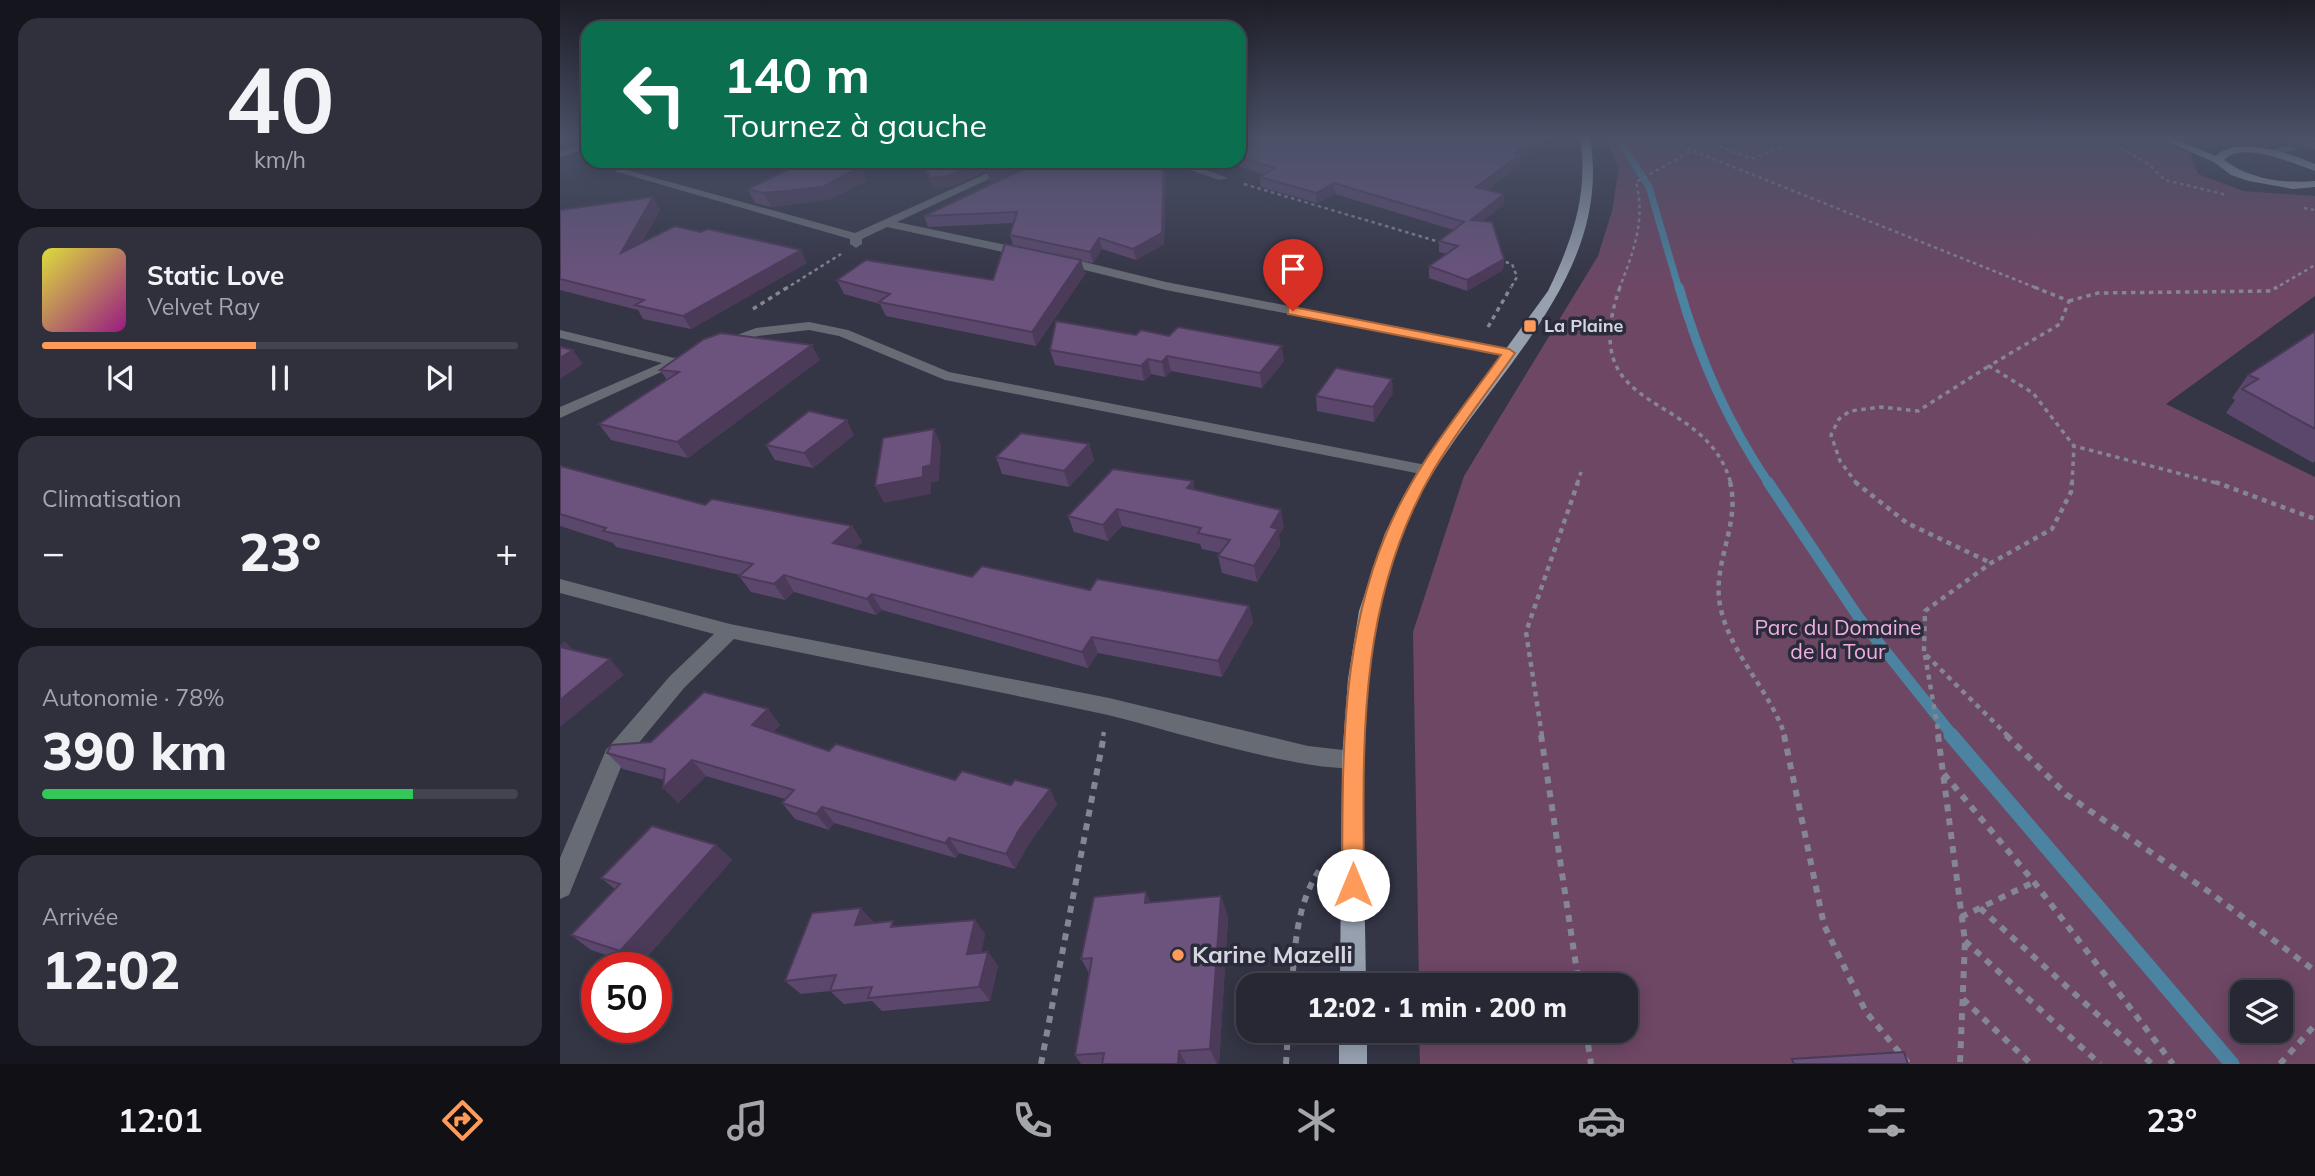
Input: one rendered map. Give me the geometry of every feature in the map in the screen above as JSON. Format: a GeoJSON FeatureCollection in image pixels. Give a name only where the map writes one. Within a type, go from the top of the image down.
{"type":"FeatureCollection","features":[{"type":"Feature","properties":{"kind":"main road"},"geometry":{"type":"LineString","coordinates":[[1353,973],[1353,759],[1357,679],[1369,611],[1394,533],[1426,470],[1554,291],[1580,233],[1588,188]]}},
{"type":"Feature","properties":{"kind":"main road"},"geometry":{"type":"LineString","coordinates":[[1353,1043],[1353,1064]]}},
{"type":"Feature","properties":{"kind":"lane"},"geometry":{"type":"LineString","coordinates":[[675,188],[856,241],[883,223],[962,188]]}},
{"type":"Feature","properties":{"kind":"lane"},"geometry":{"type":"LineString","coordinates":[[883,223],[1166,286],[1509,353]]}},
{"type":"Feature","properties":{"kind":"lane"},"geometry":{"type":"LineString","coordinates":[[560,412],[702,350],[756,332],[809,326],[843,333],[945,376],[1426,470]]}},
{"type":"Feature","properties":{"kind":"lane"},"geometry":{"type":"LineString","coordinates":[[560,334],[675,362]]}},
{"type":"Feature","properties":{"kind":"lane"},"geometry":{"type":"LineString","coordinates":[[560,586],[730,631],[1109,707],[1308,755],[1353,759]]}},
{"type":"Feature","properties":{"kind":"lane"},"geometry":{"type":"LineString","coordinates":[[560,887],[614,757],[677,681],[730,631]]}},
{"type":"Feature","properties":{"kind":"path"},"geometry":{"type":"LineString","coordinates":[[1256,188],[1446,244]]}},
{"type":"Feature","properties":{"kind":"path"},"geometry":{"type":"LineString","coordinates":[[1639,188],[1640,212],[1634,253],[1606,339],[1611,360],[1636,389],[1706,439],[1730,478],[1734,511],[1718,590],[1723,617],[1784,735],[1797,775],[1821,917],[1870,1018],[1909,1064]]}},
{"type":"Feature","properties":{"kind":"path"},"geometry":{"type":"LineString","coordinates":[[1785,188],[2069,301],[2098,293],[2271,291],[2315,265]]}},
{"type":"Feature","properties":{"kind":"path"},"geometry":{"type":"LineString","coordinates":[[2189,188],[2231,195]]}},
{"type":"Feature","properties":{"kind":"path"},"geometry":{"type":"LineString","coordinates":[[2292,206],[2315,210]]}},
{"type":"Feature","properties":{"kind":"path"},"geometry":{"type":"LineString","coordinates":[[743,315],[856,241]]}},
{"type":"Feature","properties":{"kind":"path"},"geometry":{"type":"LineString","coordinates":[[1470,346],[1493,322],[1517,277],[1512,264],[1499,260]]}},
{"type":"Feature","properties":{"kind":"path"},"geometry":{"type":"LineString","coordinates":[[1991,563],[1940,542],[1873,499],[1840,461],[1831,435],[1839,419],[1850,411],[1881,407],[1918,411],[2060,324],[2069,301]]}},
{"type":"Feature","properties":{"kind":"path"},"geometry":{"type":"LineString","coordinates":[[1989,366],[2033,393],[2074,446],[2152,462],[2257,494],[2315,519]]}},
{"type":"Feature","properties":{"kind":"path"},"geometry":{"type":"LineString","coordinates":[[1962,1063],[1965,941],[1934,701],[1924,653],[1925,611],[1991,563],[2052,529],[2071,492],[2074,446]]}},
{"type":"Feature","properties":{"kind":"path"},"geometry":{"type":"LineString","coordinates":[[1577,973],[1526,632],[1581,472]]}},
{"type":"Feature","properties":{"kind":"path"},"geometry":{"type":"LineString","coordinates":[[1924,653],[2067,795],[2211,894],[2315,971]]}},
{"type":"Feature","properties":{"kind":"path"},"geometry":{"type":"LineString","coordinates":[[1041,1064],[1109,707]]}},
{"type":"Feature","properties":{"kind":"path"},"geometry":{"type":"LineString","coordinates":[[1943,773],[2034,882],[2173,1064]]}},
{"type":"Feature","properties":{"kind":"path"},"geometry":{"type":"LineString","coordinates":[[1293,973],[1296,930],[1314,873],[1353,834]]}},
{"type":"Feature","properties":{"kind":"path"},"geometry":{"type":"LineString","coordinates":[[1961,917],[2034,882]]}},
{"type":"Feature","properties":{"kind":"path"},"geometry":{"type":"LineString","coordinates":[[1980,908],[2152,1064]]}},
{"type":"Feature","properties":{"kind":"path"},"geometry":{"type":"LineString","coordinates":[[1965,941],[2100,1064]]}},
{"type":"Feature","properties":{"kind":"path"},"geometry":{"type":"LineString","coordinates":[[1963,999],[2031,1064]]}},
{"type":"Feature","properties":{"kind":"path"},"geometry":{"type":"LineString","coordinates":[[2280,1064],[2315,1025]]}},
{"type":"Feature","properties":{"kind":"path"},"geometry":{"type":"LineString","coordinates":[[1286,1064],[1287,1043]]}},
{"type":"Feature","properties":{"kind":"path"},"geometry":{"type":"LineString","coordinates":[[1588,1043],[1591,1064]]}},
{"type":"Feature","properties":{"kind":"green space","name":"Parc du Domaine de la Tour"},"geometry":{"type":"Polygon","coordinates":[[[1616,188],[2234,188],[2243,191],[2315,196],[2315,296],[2166,404],[2315,477],[2315,1064],[1420,1064],[1419,1043],[1638,1043],[1638,973],[1419,973],[1413,632],[1464,476],[1598,256],[1612,211],[1616,188]]]}},
{"type":"Feature","properties":{"kind":"building"},"geometry":{"type":"Polygon","coordinates":[[[751,188],[817,188],[764,193],[748,189],[751,188]]]}},
{"type":"Feature","properties":{"kind":"building"},"geometry":{"type":"Polygon","coordinates":[[[984,188],[1163,188],[1162,233],[1133,249],[1099,238],[1090,252],[1010,235],[1017,212],[924,216],[984,188]]]}},
{"type":"Feature","properties":{"kind":"building"},"geometry":{"type":"Polygon","coordinates":[[[1297,188],[1326,188],[1316,193],[1297,188]]]}},
{"type":"Feature","properties":{"kind":"building"},"geometry":{"type":"Polygon","coordinates":[[[1350,188],[1479,188],[1504,194],[1471,220],[1492,222],[1504,259],[1467,280],[1429,266],[1458,246],[1439,241],[1464,222],[1350,188]]]}},
{"type":"Feature","properties":{"kind":"building"},"geometry":{"type":"Polygon","coordinates":[[[653,197],[621,253],[675,226],[700,232],[708,229],[801,250],[683,316],[635,305],[644,300],[560,279],[560,210],[653,197]]]}},
{"type":"Feature","properties":{"kind":"building"},"geometry":{"type":"Polygon","coordinates":[[[1005,244],[1081,260],[1032,332],[879,302],[890,294],[837,280],[866,260],[993,280],[1005,244]]]}},
{"type":"Feature","properties":{"kind":"building"},"geometry":{"type":"Polygon","coordinates":[[[1056,321],[1136,335],[1141,330],[1169,336],[1178,327],[1282,346],[1260,373],[1167,356],[1162,362],[1148,359],[1141,366],[1050,350],[1056,321]]]}},
{"type":"Feature","properties":{"kind":"building"},"geometry":{"type":"Polygon","coordinates":[[[2315,331],[2315,429],[2242,389],[2258,379],[2248,375],[2315,331]]]}},
{"type":"Feature","properties":{"kind":"building"},"geometry":{"type":"Polygon","coordinates":[[[721,333],[812,345],[677,442],[599,424],[679,372],[660,370],[704,339],[721,333]]]}},
{"type":"Feature","properties":{"kind":"building"},"geometry":{"type":"Polygon","coordinates":[[[560,347],[573,350],[560,358],[560,347]]]}},
{"type":"Feature","properties":{"kind":"building"},"geometry":{"type":"Polygon","coordinates":[[[1336,368],[1392,379],[1373,407],[1316,396],[1336,368]]]}},
{"type":"Feature","properties":{"kind":"building"},"geometry":{"type":"Polygon","coordinates":[[[809,411],[847,420],[804,453],[766,445],[809,411]]]}},
{"type":"Feature","properties":{"kind":"building"},"geometry":{"type":"Polygon","coordinates":[[[934,429],[931,465],[923,467],[923,477],[875,486],[883,438],[934,429]]]}},
{"type":"Feature","properties":{"kind":"building"},"geometry":{"type":"Polygon","coordinates":[[[1021,433],[1089,444],[1064,471],[996,457],[1021,433]]]}},
{"type":"Feature","properties":{"kind":"building"},"geometry":{"type":"Polygon","coordinates":[[[560,466],[705,505],[712,499],[852,526],[833,543],[972,577],[982,566],[1090,590],[1097,579],[1249,606],[1218,661],[1092,637],[1082,652],[872,594],[867,599],[784,575],[774,584],[739,576],[753,564],[603,531],[606,528],[560,514],[560,466]]]}},
{"type":"Feature","properties":{"kind":"building"},"geometry":{"type":"Polygon","coordinates":[[[1113,469],[1193,481],[1187,488],[1281,510],[1271,527],[1278,529],[1254,566],[1218,556],[1230,540],[1198,533],[1201,528],[1117,509],[1103,525],[1068,516],[1113,469]]]}},
{"type":"Feature","properties":{"kind":"building"},"geometry":{"type":"Polygon","coordinates":[[[560,647],[610,659],[560,700],[560,647]]]}},
{"type":"Feature","properties":{"kind":"building"},"geometry":{"type":"Polygon","coordinates":[[[704,692],[768,709],[752,725],[829,751],[836,744],[955,780],[962,771],[1011,785],[1015,780],[1050,789],[1019,830],[1006,854],[949,838],[945,843],[822,807],[816,814],[782,803],[794,790],[692,760],[663,788],[665,769],[607,753],[611,745],[651,742],[704,692]]]}},
{"type":"Feature","properties":{"kind":"building"},"geometry":{"type":"Polygon","coordinates":[[[652,826],[716,845],[620,951],[571,935],[620,884],[601,878],[652,826]]]}},
{"type":"Feature","properties":{"kind":"building"},"geometry":{"type":"Polygon","coordinates":[[[1146,892],[1145,903],[1221,896],[1210,1049],[1179,1051],[1178,1064],[1102,1064],[1104,1053],[1075,1055],[1092,958],[1081,959],[1094,897],[1146,892]]]}},
{"type":"Feature","properties":{"kind":"building"},"geometry":{"type":"Polygon","coordinates":[[[861,908],[855,925],[893,921],[891,927],[975,920],[967,954],[988,952],[979,987],[868,998],[872,987],[830,991],[836,975],[785,981],[812,913],[861,908]]]}},
{"type":"Feature","properties":{"kind":"building"},"geometry":{"type":"Polygon","coordinates":[[[1904,1052],[1908,1064],[1794,1064],[1792,1059],[1904,1052]]]}},
{"type":"Feature","properties":{"kind":"waterway"},"geometry":{"type":"LineString","coordinates":[[1649,188],[1679,289]]}},
{"type":"Feature","properties":{"kind":"waterway"},"geometry":{"type":"LineString","coordinates":[[1679,287],[1716,389],[1740,437],[1769,484]]}},
{"type":"Feature","properties":{"kind":"waterway"},"geometry":{"type":"LineString","coordinates":[[1768,482],[1859,618],[1953,736]]}},
{"type":"Feature","properties":{"kind":"waterway"},"geometry":{"type":"LineString","coordinates":[[1951,735],[2232,1064]]}},
{"type":"Feature","properties":{"kind":"place","name":"La Plaine"},"geometry":{"type":"Point","coordinates":[1530,326]}},
{"type":"Feature","properties":{"kind":"place","name":"Karine Mazelli"},"geometry":{"type":"Point","coordinates":[1178,955]}},
{"type":"Feature","properties":{"kind":"route"},"geometry":{"type":"LineString","coordinates":[[1293,311],[1509,353],[1426,470],[1394,533],[1369,611],[1357,679],[1353,759],[1353,885]]}}]}
